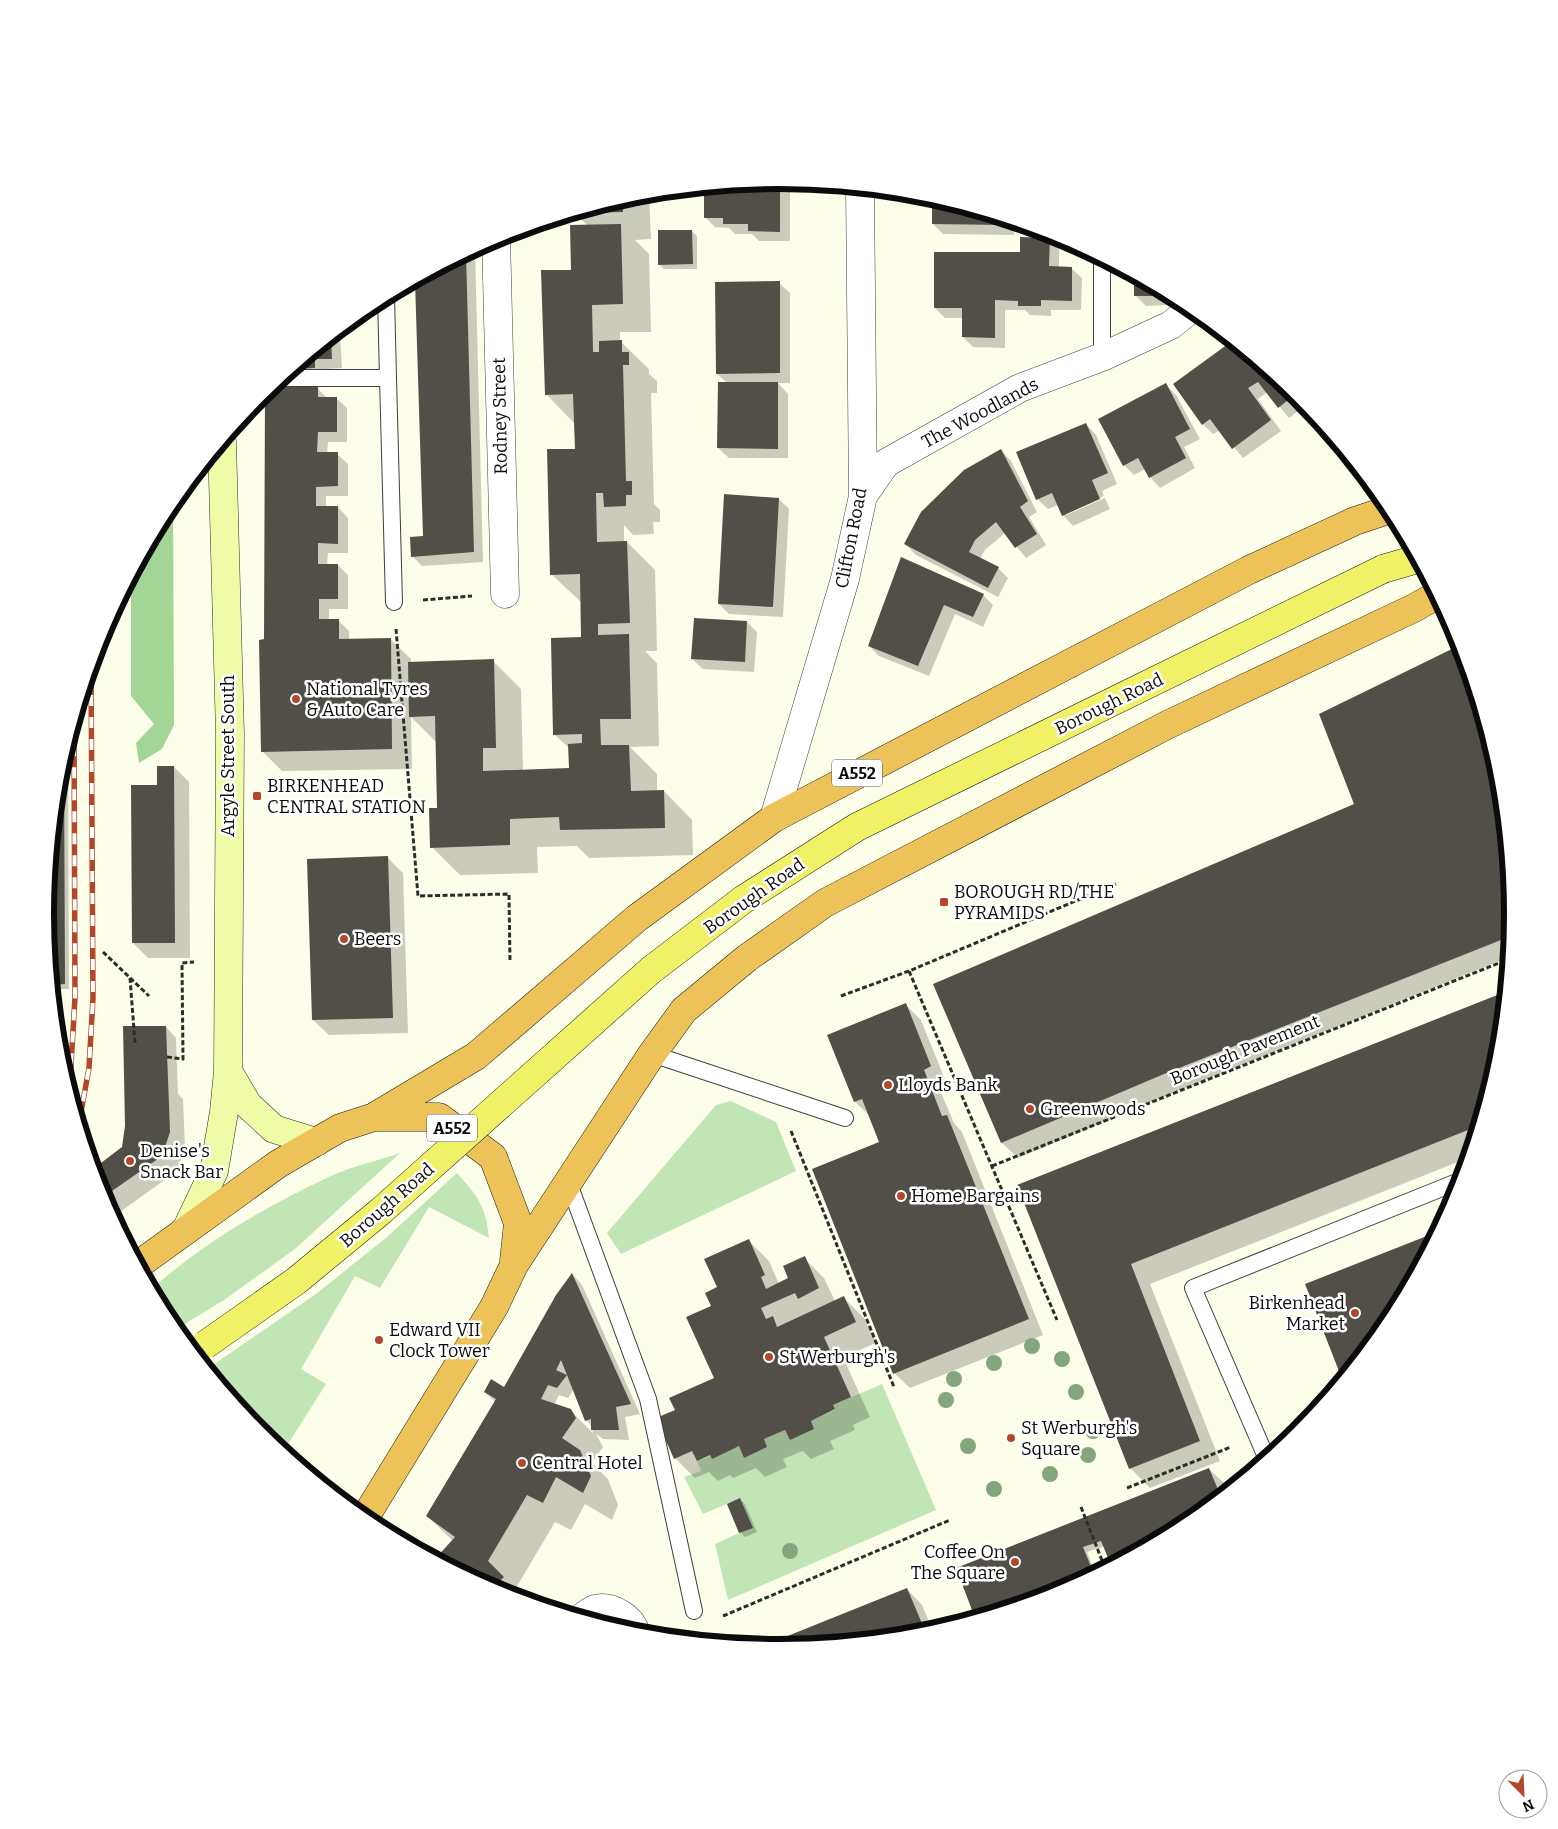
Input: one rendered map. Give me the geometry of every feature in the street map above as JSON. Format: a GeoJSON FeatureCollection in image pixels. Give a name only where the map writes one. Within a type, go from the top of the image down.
{"type":"FeatureCollection","features":[{"type":"Feature","properties":{"kind":"highway","name":"A552"},"geometry":{"type":"LineString","coordinates":[[143,1261],[278,1164],[340,1128],[374,1117],[476,1056],[637,918],[774,818],[1249,570],[1355,522],[1382,512]]}},
{"type":"Feature","properties":{"kind":"highway"},"geometry":{"type":"LineString","coordinates":[[368,1512],[494,1307],[514,1265],[652,1054],[684,1010],[747,958],[825,904],[1167,725],[1414,608],[1431,598]]}},
{"type":"Feature","properties":{"kind":"highway","name":"A552"},"geometry":{"type":"LineString","coordinates":[[374,1117],[438,1117],[493,1157],[506,1186],[518,1223],[514,1265]]}},
{"type":"Feature","properties":{"kind":"main road","name":"Argyle Street South"},"geometry":{"type":"LineString","coordinates":[[186,1230],[214,1171],[224,1112],[228,1071],[230,734],[222,451]]}},
{"type":"Feature","properties":{"kind":"main road","name":"Borough Road"},"geometry":{"type":"LineString","coordinates":[[199,1349],[296,1281],[381,1212],[651,970],[744,899],[857,828],[1383,569],[1407,553]]}},
{"type":"Feature","properties":{"kind":"main road","name":"Borough Road"},"geometry":{"type":"LineString","coordinates":[[1383,569],[1411,560]]}},
{"type":"Feature","properties":{"kind":"main road"},"geometry":{"type":"LineString","coordinates":[[228,1071],[248,1105],[274,1129],[316,1142]]}},
{"type":"Feature","properties":{"kind":"street","name":"Clifton Road"},"geometry":{"type":"LineString","coordinates":[[774,818],[845,579],[862,496],[860,194]]}},
{"type":"Feature","properties":{"kind":"street","name":"Rodney Street"},"geometry":{"type":"LineString","coordinates":[[496,246],[505,594]]}},
{"type":"Feature","properties":{"kind":"street","name":"The Woodlands"},"geometry":{"type":"LineString","coordinates":[[862,496],[886,463],[1020,388],[1102,357],[1171,325],[1185,313]]}},
{"type":"Feature","properties":{"kind":"street"},"geometry":{"type":"LineString","coordinates":[[588,1614],[596,1609],[615,1610],[631,1624]]}},
{"type":"Feature","properties":{"kind":"lane"},"geometry":{"type":"LineString","coordinates":[[1102,265],[1102,357]]}},
{"type":"Feature","properties":{"kind":"lane"},"geometry":{"type":"LineString","coordinates":[[386,305],[394,602]]}},
{"type":"Feature","properties":{"kind":"lane"},"geometry":{"type":"LineString","coordinates":[[291,378],[388,378]]}},
{"type":"Feature","properties":{"kind":"lane"},"geometry":{"type":"LineString","coordinates":[[652,1054],[845,1118]]}},
{"type":"Feature","properties":{"kind":"lane"},"geometry":{"type":"LineString","coordinates":[[568,1181],[648,1398],[694,1611]]}},
{"type":"Feature","properties":{"kind":"lane"},"geometry":{"type":"LineString","coordinates":[[1264,1453],[1193,1288],[1452,1184]]}},
{"type":"Feature","properties":{"kind":"path"},"geometry":{"type":"LineString","coordinates":[[505,594],[394,602],[418,896],[509,894],[510,962]]}},
{"type":"Feature","properties":{"kind":"path"},"geometry":{"type":"LineString","coordinates":[[841,996],[909,971],[1116,884]]}},
{"type":"Feature","properties":{"kind":"path"},"geometry":{"type":"LineString","coordinates":[[103,952],[149,996]]}},
{"type":"Feature","properties":{"kind":"path","name":"Borough Pavement"},"geometry":{"type":"LineString","coordinates":[[992,1166],[1503,962]]}},
{"type":"Feature","properties":{"kind":"path"},"geometry":{"type":"LineString","coordinates":[[909,971],[1057,1320]]}},
{"type":"Feature","properties":{"kind":"path"},"geometry":{"type":"LineString","coordinates":[[130,978],[136,1043]]}},
{"type":"Feature","properties":{"kind":"path"},"geometry":{"type":"LineString","coordinates":[[794,1143],[894,1388]]}},
{"type":"Feature","properties":{"kind":"path"},"geometry":{"type":"LineString","coordinates":[[1127,1488],[1257,1437]]}},
{"type":"Feature","properties":{"kind":"path"},"geometry":{"type":"LineString","coordinates":[[1081,1507],[1103,1563]]}},
{"type":"Feature","properties":{"kind":"path"},"geometry":{"type":"LineString","coordinates":[[716,1619],[950,1520]]}},
{"type":"Feature","properties":{"kind":"green space"},"geometry":{"type":"Polygon","coordinates":[[[173,517],[174,725],[162,749],[139,763],[136,743],[154,724],[131,696],[131,590],[151,552],[173,517]]]}},
{"type":"Feature","properties":{"kind":"green space"},"geometry":{"type":"Polygon","coordinates":[[[731,1101],[776,1122],[796,1171],[621,1254],[607,1233],[716,1105],[731,1101]]]}},
{"type":"Feature","properties":{"kind":"green space"},"geometry":{"type":"Polygon","coordinates":[[[400,1153],[295,1249],[224,1300],[182,1326],[156,1285],[192,1256],[236,1226],[339,1172],[400,1153]]]}},
{"type":"Feature","properties":{"kind":"green space"},"geometry":{"type":"Polygon","coordinates":[[[457,1173],[480,1202],[486,1218],[489,1238],[429,1207],[380,1288],[355,1276],[301,1369],[326,1384],[287,1446],[234,1393],[212,1366],[316,1294],[387,1237],[457,1173]]]}},
{"type":"Feature","properties":{"kind":"green space"},"geometry":{"type":"Polygon","coordinates":[[[882,1384],[936,1510],[728,1600],[715,1544],[739,1533],[727,1504],[703,1514],[684,1477],[701,1471],[697,1461],[739,1446],[744,1458],[767,1447],[764,1439],[785,1430],[790,1440],[814,1429],[811,1421],[835,1410],[833,1405],[882,1384]]]}},
{"type":"Feature","properties":{"kind":"building"},"geometry":{"type":"Polygon","coordinates":[[[780,189],[780,232],[748,231],[748,224],[723,224],[723,218],[704,218],[704,193],[780,189]]]}},
{"type":"Feature","properties":{"kind":"building"},"geometry":{"type":"Polygon","coordinates":[[[932,206],[1002,225],[932,224],[932,206]]]}},
{"type":"Feature","properties":{"kind":"building"},"geometry":{"type":"Polygon","coordinates":[[[623,207],[623,212],[597,213],[623,207]]]}},
{"type":"Feature","properties":{"kind":"building"},"geometry":{"type":"Polygon","coordinates":[[[621,224],[623,304],[592,305],[593,352],[599,352],[599,341],[622,340],[622,352],[629,352],[629,365],[623,365],[626,481],[632,481],[632,495],[626,495],[626,506],[604,507],[603,493],[596,493],[597,542],[627,541],[630,623],[598,624],[598,635],[629,634],[631,719],[600,719],[601,745],[629,745],[631,791],[664,790],[665,828],[560,830],[559,817],[510,819],[510,845],[430,848],[429,808],[437,808],[435,716],[409,717],[408,662],[494,659],[496,748],[483,748],[483,771],[569,768],[568,744],[582,743],[582,734],[553,735],[551,638],[581,637],[580,574],[550,575],[547,449],[575,449],[573,394],[545,395],[541,270],[571,270],[570,225],[621,224]]]}},
{"type":"Feature","properties":{"kind":"building"},"geometry":{"type":"Polygon","coordinates":[[[658,230],[692,230],[693,264],[658,265],[658,230]]]}},
{"type":"Feature","properties":{"kind":"building"},"geometry":{"type":"Polygon","coordinates":[[[1020,237],[1039,238],[1050,241],[1049,266],[1072,267],[1072,301],[1041,300],[1041,306],[1018,306],[1018,301],[995,300],[995,338],[962,337],[962,308],[934,308],[934,252],[1020,252],[1020,237]]]}},
{"type":"Feature","properties":{"kind":"building"},"geometry":{"type":"Polygon","coordinates":[[[466,260],[474,552],[411,557],[410,537],[423,536],[415,287],[466,260]]]}},
{"type":"Feature","properties":{"kind":"building"},"geometry":{"type":"Polygon","coordinates":[[[780,281],[780,373],[716,374],[715,282],[780,281]]]}},
{"type":"Feature","properties":{"kind":"building"},"geometry":{"type":"Polygon","coordinates":[[[1134,282],[1157,295],[1157,296],[1134,296],[1134,282]]]}},
{"type":"Feature","properties":{"kind":"building"},"geometry":{"type":"Polygon","coordinates":[[[331,344],[332,359],[315,359],[315,368],[301,369],[331,344]]]}},
{"type":"Feature","properties":{"kind":"building"},"geometry":{"type":"Polygon","coordinates":[[[1227,344],[1289,399],[1278,408],[1258,382],[1248,388],[1271,420],[1232,449],[1210,419],[1202,425],[1173,384],[1227,344]]]}},
{"type":"Feature","properties":{"kind":"building"},"geometry":{"type":"Polygon","coordinates":[[[718,382],[778,382],[778,449],[717,448],[718,382]]]}},
{"type":"Feature","properties":{"kind":"building"},"geometry":{"type":"Polygon","coordinates":[[[1166,383],[1190,429],[1175,437],[1186,458],[1149,478],[1138,458],[1123,466],[1098,419],[1166,383]]]}},
{"type":"Feature","properties":{"kind":"building"},"geometry":{"type":"Polygon","coordinates":[[[282,387],[318,387],[318,397],[337,397],[337,432],[318,432],[317,452],[338,452],[338,486],[316,487],[316,506],[338,506],[338,544],[318,543],[318,564],[338,564],[338,599],[319,599],[319,619],[339,619],[339,639],[391,638],[392,749],[261,752],[259,640],[264,639],[265,403],[282,387]]]}},
{"type":"Feature","properties":{"kind":"building"},"geometry":{"type":"Polygon","coordinates":[[[1086,423],[1108,473],[1092,480],[1100,499],[1062,516],[1052,493],[1036,500],[1016,452],[1086,423]]]}},
{"type":"Feature","properties":{"kind":"building"},"geometry":{"type":"Polygon","coordinates":[[[1001,449],[1028,501],[1020,507],[1037,534],[1015,548],[996,522],[975,540],[969,552],[999,567],[988,588],[904,544],[921,512],[964,470],[1001,449]]]}},
{"type":"Feature","properties":{"kind":"building"},"geometry":{"type":"Polygon","coordinates":[[[724,494],[779,498],[773,607],[718,604],[724,494]]]}},
{"type":"Feature","properties":{"kind":"building"},"geometry":{"type":"Polygon","coordinates":[[[901,557],[984,594],[973,617],[944,605],[918,666],[868,646],[901,557]]]}},
{"type":"Feature","properties":{"kind":"building"},"geometry":{"type":"Polygon","coordinates":[[[694,618],[747,621],[745,662],[691,659],[694,618]]]}},
{"type":"Feature","properties":{"kind":"building"},"geometry":{"type":"Polygon","coordinates":[[[1453,648],[1480,727],[1490,773],[1503,867],[1503,939],[1164,1074],[1001,1143],[933,984],[1354,804],[1319,714],[1453,648]]]}},
{"type":"Feature","properties":{"kind":"building"},"geometry":{"type":"Polygon","coordinates":[[[157,766],[174,766],[175,943],[132,943],[131,785],[157,785],[157,766]]]}},
{"type":"Feature","properties":{"kind":"building"},"geometry":{"type":"Polygon","coordinates":[[[64,795],[65,984],[57,985],[54,915],[55,867],[64,795]]]}},
{"type":"Feature","properties":{"kind":"building"},"geometry":{"type":"Polygon","coordinates":[[[388,856],[393,1018],[312,1020],[307,859],[388,856]]]}},
{"type":"Feature","properties":{"kind":"building"},"geometry":{"type":"Polygon","coordinates":[[[1500,994],[1490,1056],[1472,1128],[1131,1264],[1200,1441],[1129,1469],[1017,1185],[1500,994]]]}},
{"type":"Feature","properties":{"kind":"building"},"geometry":{"type":"Polygon","coordinates":[[[906,1003],[931,1066],[924,1070],[942,1116],[947,1115],[1029,1319],[893,1374],[812,1169],[879,1142],[862,1099],[854,1102],[827,1035],[906,1003]]]}},
{"type":"Feature","properties":{"kind":"building"},"geometry":{"type":"Polygon","coordinates":[[[123,1026],[166,1026],[170,1132],[162,1156],[109,1193],[99,1165],[122,1147],[125,1126],[123,1026]]]}},
{"type":"Feature","properties":{"kind":"building","name":"Birkenhead Market"},"geometry":{"type":"Polygon","coordinates":[[[1429,1235],[1407,1277],[1382,1317],[1340,1373],[1305,1284],[1429,1235]]]}},
{"type":"Feature","properties":{"kind":"building","name":"St Werburgh's"},"geometry":{"type":"Polygon","coordinates":[[[749,1239],[765,1275],[761,1277],[766,1289],[788,1278],[783,1266],[805,1256],[819,1288],[798,1299],[795,1293],[761,1308],[766,1319],[773,1316],[777,1327],[844,1296],[856,1322],[824,1337],[851,1397],[833,1405],[835,1409],[811,1421],[814,1429],[790,1440],[785,1430],[764,1439],[767,1447],[744,1458],[739,1446],[712,1459],[710,1455],[697,1461],[692,1451],[674,1459],[656,1418],[675,1410],[669,1398],[714,1378],[686,1317],[711,1306],[705,1293],[717,1287],[704,1259],[749,1239]]]}},
{"type":"Feature","properties":{"kind":"building"},"geometry":{"type":"Polygon","coordinates":[[[572,1273],[631,1404],[616,1407],[619,1430],[591,1430],[591,1419],[585,1421],[567,1375],[557,1388],[548,1385],[541,1399],[571,1409],[576,1418],[562,1438],[580,1450],[591,1476],[583,1493],[556,1477],[543,1503],[527,1495],[488,1561],[504,1577],[497,1583],[439,1555],[455,1537],[426,1516],[496,1399],[484,1392],[491,1379],[504,1387],[556,1295],[572,1273]],[[561,1360],[556,1370],[567,1375],[561,1360]]]}},
{"type":"Feature","properties":{"kind":"building"},"geometry":{"type":"Polygon","coordinates":[[[1209,1468],[1219,1492],[1182,1518],[1142,1543],[1109,1560],[1101,1541],[1083,1547],[1092,1569],[1057,1585],[973,1613],[956,1568],[1209,1468]]]}},
{"type":"Feature","properties":{"kind":"building"},"geometry":{"type":"Polygon","coordinates":[[[740,1498],[753,1528],[739,1533],[727,1504],[740,1498]]]}},
{"type":"Feature","properties":{"kind":"building"},"geometry":{"type":"Polygon","coordinates":[[[907,1588],[923,1625],[874,1634],[778,1640],[907,1588]]]}},
{"type":"Feature","properties":{"kind":"railway"},"geometry":{"type":"LineString","coordinates":[[81,1112],[89,1068],[93,998],[91,684]]}},
{"type":"Feature","properties":{"kind":"railway"},"geometry":{"type":"LineString","coordinates":[[71,1068],[75,997],[74,745]]}},
{"type":"Feature","properties":{"kind":"place","name":"National Tyres & Auto Care"},"geometry":{"type":"Point","coordinates":[296,699]}},
{"type":"Feature","properties":{"kind":"place","name":"BIRKENHEAD CENTRAL STATION"},"geometry":{"type":"Point","coordinates":[257,796]}},
{"type":"Feature","properties":{"kind":"place","name":"BOROUGH RD/THE PYRAMIDS"},"geometry":{"type":"Point","coordinates":[944,902]}},
{"type":"Feature","properties":{"kind":"place","name":"Beers"},"geometry":{"type":"Point","coordinates":[344,939]}},
{"type":"Feature","properties":{"kind":"place","name":"Lloyds Bank"},"geometry":{"type":"Point","coordinates":[888,1085]}},
{"type":"Feature","properties":{"kind":"place","name":"Greenwoods"},"geometry":{"type":"Point","coordinates":[1030,1109]}},
{"type":"Feature","properties":{"kind":"place","name":"Denise's Snack Bar"},"geometry":{"type":"Point","coordinates":[130,1161]}},
{"type":"Feature","properties":{"kind":"place","name":"Home Bargains"},"geometry":{"type":"Point","coordinates":[901,1196]}},
{"type":"Feature","properties":{"kind":"place","name":"Birkenhead Market"},"geometry":{"type":"Point","coordinates":[1355,1313]}},
{"type":"Feature","properties":{"kind":"place","name":"Edward VII Clock Tower"},"geometry":{"type":"Point","coordinates":[379,1340]}},
{"type":"Feature","properties":{"kind":"place","name":"St Werburgh's"},"geometry":{"type":"Point","coordinates":[769,1357]}},
{"type":"Feature","properties":{"kind":"place","name":"St Werburgh's Square"},"geometry":{"type":"Point","coordinates":[1011,1438]}},
{"type":"Feature","properties":{"kind":"place","name":"Central Hotel"},"geometry":{"type":"Point","coordinates":[522,1463]}},
{"type":"Feature","properties":{"kind":"place","name":"Coffee On The Square"},"geometry":{"type":"Point","coordinates":[1015,1562]}}]}
